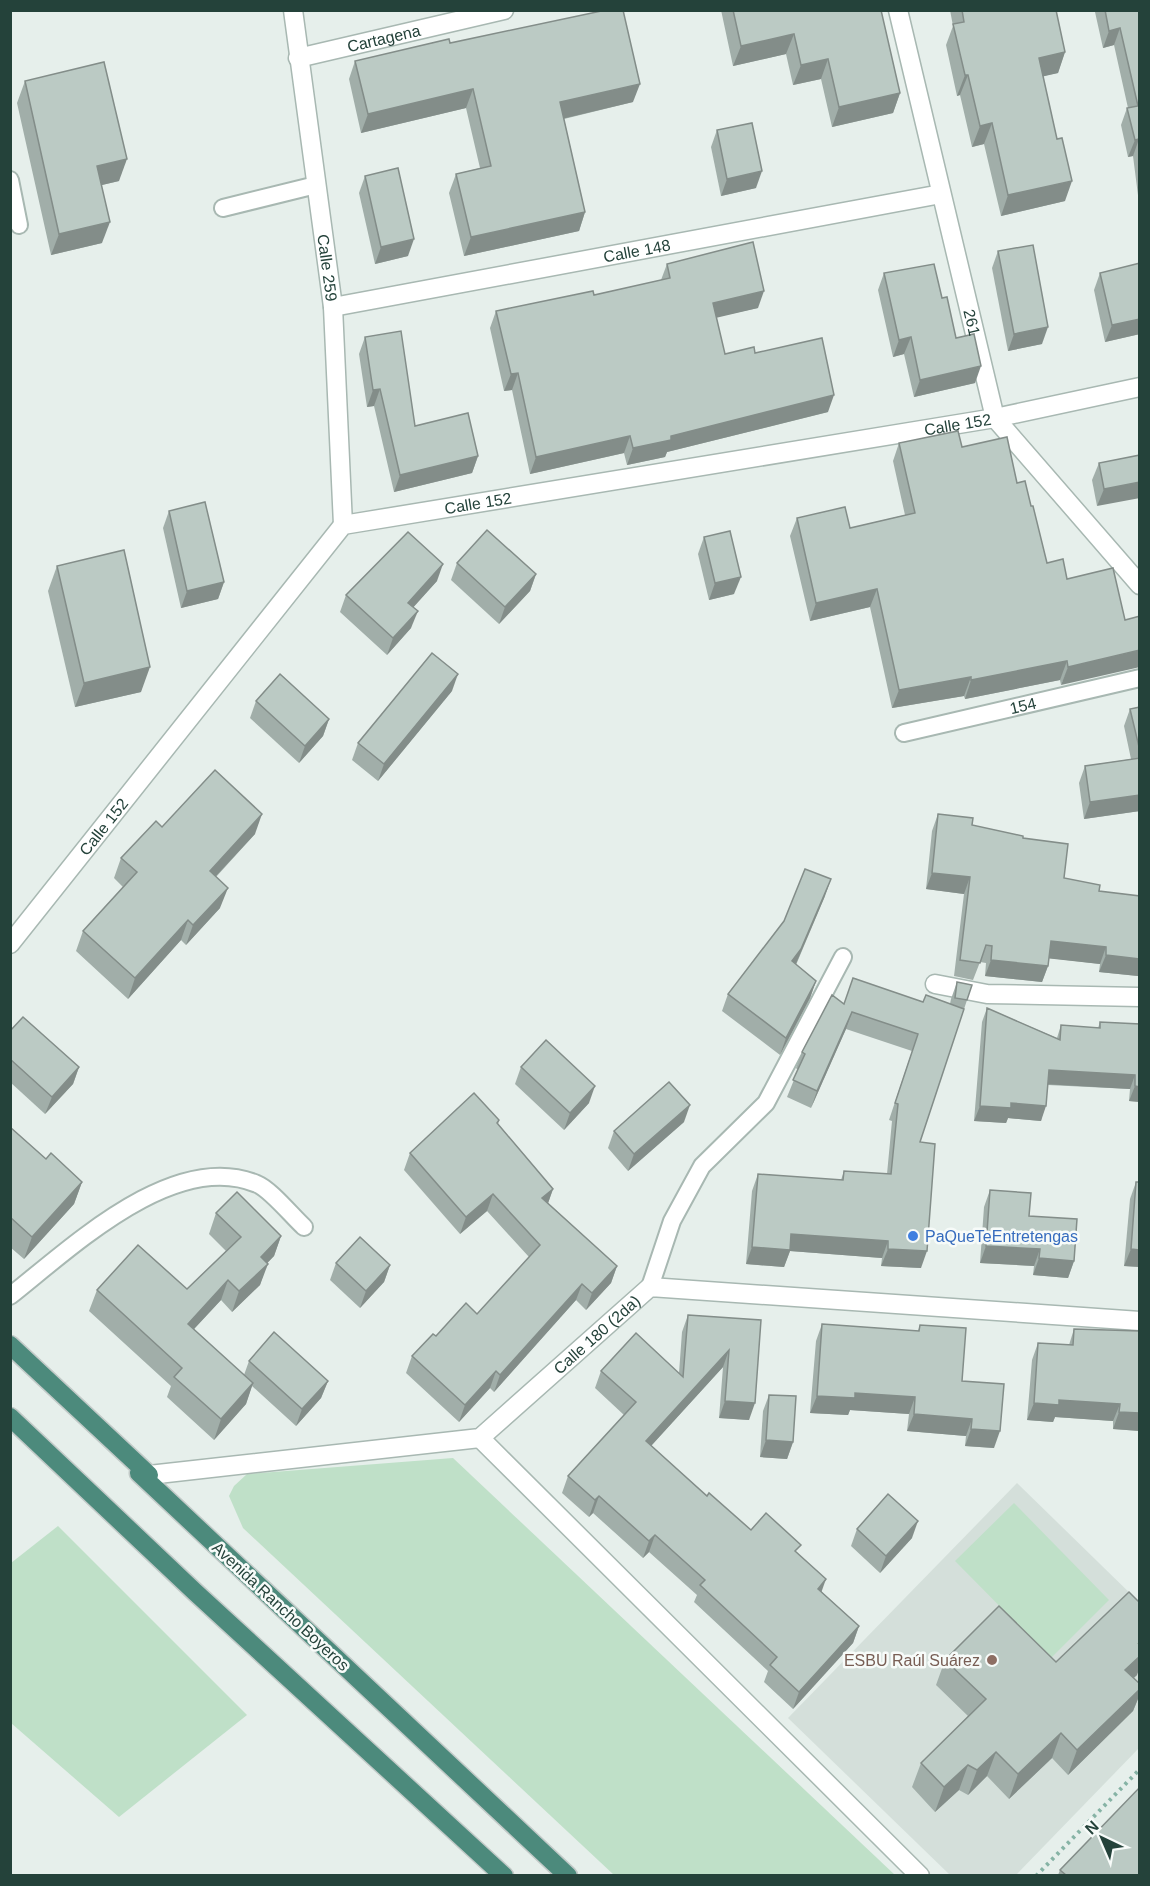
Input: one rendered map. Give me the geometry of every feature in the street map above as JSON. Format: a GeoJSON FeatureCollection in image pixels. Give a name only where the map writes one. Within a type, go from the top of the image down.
{"type":"FeatureCollection","features":[{"type":"Feature","properties":{"kind":"highway","name":"Avenida Rancho Boyeros"},"geometry":{"type":"LineString","coordinates":[[10,1345],[149,1475]]}},
{"type":"Feature","properties":{"kind":"highway"},"geometry":{"type":"LineString","coordinates":[[10,1417],[195,1592],[504,1875]]}},
{"type":"Feature","properties":{"kind":"highway","name":"Avenida Rancho Boyeros"},"geometry":{"type":"LineString","coordinates":[[149,1475],[139,1473],[568,1875]]}},
{"type":"Feature","properties":{"kind":"street","name":"Calle 259"},"geometry":{"type":"LineString","coordinates":[[293,10],[333,308],[343,525]]}},
{"type":"Feature","properties":{"kind":"street","name":"Cartagena"},"geometry":{"type":"LineString","coordinates":[[298,58],[504,10]]}},
{"type":"Feature","properties":{"kind":"street","name":"261"},"geometry":{"type":"LineString","coordinates":[[898,10],[995,418],[1140,585]]}},
{"type":"Feature","properties":{"kind":"street","name":"Calle 148"},"geometry":{"type":"LineString","coordinates":[[333,308],[941,194]]}},
{"type":"Feature","properties":{"kind":"street","name":"Calle 152"},"geometry":{"type":"LineString","coordinates":[[10,944],[343,525],[995,418],[1140,387]]}},
{"type":"Feature","properties":{"kind":"street"},"geometry":{"type":"LineString","coordinates":[[935,984],[987,994],[1140,997]]}},
{"type":"Feature","properties":{"kind":"street","name":"Calle 180 (2da)"},"geometry":{"type":"LineString","coordinates":[[480,1438],[650,1287],[1140,1321]]}},
{"type":"Feature","properties":{"kind":"street"},"geometry":{"type":"LineString","coordinates":[[149,1475],[468,1437],[480,1438],[920,1875]]}},
{"type":"Feature","properties":{"kind":"lane"},"geometry":{"type":"LineString","coordinates":[[10,180],[19,225]]}},
{"type":"Feature","properties":{"kind":"lane"},"geometry":{"type":"LineString","coordinates":[[222,208],[316,185]]}},
{"type":"Feature","properties":{"kind":"lane","name":"154"},"geometry":{"type":"LineString","coordinates":[[904,733],[1140,678]]}},
{"type":"Feature","properties":{"kind":"lane"},"geometry":{"type":"LineString","coordinates":[[650,1287],[672,1221],[702,1166],[766,1102],[843,957]]}},
{"type":"Feature","properties":{"kind":"lane"},"geometry":{"type":"LineString","coordinates":[[10,1296],[120,1210],[165,1189],[216,1175],[259,1184],[304,1227]]}},
{"type":"Feature","properties":{"kind":"path"},"geometry":{"type":"LineString","coordinates":[[1036,1875],[1140,1769]]}},
{"type":"Feature","properties":{"kind":"shaded area","name":"ESBU Raúl Suárez"},"geometry":{"type":"Polygon","coordinates":[[[1017,1483],[1139,1602],[1139,1748],[1016,1875],[950,1875],[788,1718],[1017,1483]]]}},
{"type":"Feature","properties":{"kind":"green space"},"geometry":{"type":"Polygon","coordinates":[[[453,1458],[895,1875],[614,1875],[243,1528],[229,1496],[234,1486],[247,1474],[453,1458]]]}},
{"type":"Feature","properties":{"kind":"green space"},"geometry":{"type":"Polygon","coordinates":[[[1014,1503],[1109,1600],[1051,1658],[955,1561],[1014,1503]]]}},
{"type":"Feature","properties":{"kind":"green space"},"geometry":{"type":"Polygon","coordinates":[[[58,1526],[247,1715],[119,1817],[11,1723],[11,1563],[58,1526]]]}},
{"type":"Feature","properties":{"kind":"building"},"geometry":{"type":"Polygon","coordinates":[[[606,10],[623,10],[640,84],[560,102],[585,212],[471,237],[456,174],[491,166],[473,89],[368,114],[355,61],[449,39],[450,43],[606,10]]]}},
{"type":"Feature","properties":{"kind":"building"},"geometry":{"type":"Polygon","coordinates":[[[733,10],[881,10],[900,93],[839,107],[828,59],[801,65],[794,34],[741,46],[733,10]]]}},
{"type":"Feature","properties":{"kind":"building"},"geometry":{"type":"Polygon","coordinates":[[[962,10],[1056,10],[1065,52],[1039,58],[1057,139],[1062,138],[1072,181],[1008,195],[992,123],[980,126],[968,75],[965,75],[953,24],[964,22],[962,10]]]}},
{"type":"Feature","properties":{"kind":"building"},"geometry":{"type":"Polygon","coordinates":[[[1105,10],[1140,10],[1140,145],[1139,139],[1135,140],[1127,108],[1138,106],[1120,28],[1109,31],[1105,10]]]}},
{"type":"Feature","properties":{"kind":"building"},"geometry":{"type":"Polygon","coordinates":[[[104,62],[127,159],[97,166],[110,222],[59,234],[25,81],[104,62]]]}},
{"type":"Feature","properties":{"kind":"building"},"geometry":{"type":"Polygon","coordinates":[[[752,123],[762,171],[727,179],[717,130],[752,123]]]}},
{"type":"Feature","properties":{"kind":"building"},"geometry":{"type":"Polygon","coordinates":[[[398,168],[414,239],[381,247],[365,176],[398,168]]]}},
{"type":"Feature","properties":{"kind":"building"},"geometry":{"type":"Polygon","coordinates":[[[753,242],[764,291],[713,303],[725,354],[754,347],[755,353],[822,338],[834,395],[671,436],[671,440],[633,448],[630,436],[536,457],[518,373],[511,374],[496,311],[593,291],[594,295],[670,278],[667,264],[753,242]]]}},
{"type":"Feature","properties":{"kind":"building"},"geometry":{"type":"Polygon","coordinates":[[[1033,245],[1048,327],[1014,334],[998,251],[1033,245]]]}},
{"type":"Feature","properties":{"kind":"building"},"geometry":{"type":"Polygon","coordinates":[[[1140,263],[1140,319],[1112,325],[1100,273],[1140,263]]]}},
{"type":"Feature","properties":{"kind":"building"},"geometry":{"type":"Polygon","coordinates":[[[934,264],[942,298],[947,297],[956,338],[974,334],[981,366],[920,380],[911,337],[899,340],[884,273],[934,264]]]}},
{"type":"Feature","properties":{"kind":"building"},"geometry":{"type":"Polygon","coordinates":[[[401,331],[415,426],[468,413],[478,456],[400,475],[380,389],[373,390],[365,337],[401,331]]]}},
{"type":"Feature","properties":{"kind":"building"},"geometry":{"type":"Polygon","coordinates":[[[958,431],[962,447],[1007,437],[1017,483],[1025,481],[1047,563],[1063,559],[1067,579],[1113,568],[1125,620],[1140,616],[1140,650],[1068,667],[1067,661],[971,680],[971,677],[899,690],[877,589],[816,603],[797,518],[845,507],[850,528],[915,513],[899,443],[958,431]]]}},
{"type":"Feature","properties":{"kind":"building"},"geometry":{"type":"Polygon","coordinates":[[[1140,455],[1140,482],[1104,489],[1099,463],[1140,455]]]}},
{"type":"Feature","properties":{"kind":"building"},"geometry":{"type":"Polygon","coordinates":[[[205,502],[224,582],[187,591],[169,511],[205,502]]]}},
{"type":"Feature","properties":{"kind":"building"},"geometry":{"type":"Polygon","coordinates":[[[487,530],[536,574],[505,607],[457,563],[487,530]]]}},
{"type":"Feature","properties":{"kind":"building"},"geometry":{"type":"Polygon","coordinates":[[[730,531],[741,577],[715,583],[704,537],[730,531]]]}},
{"type":"Feature","properties":{"kind":"building"},"geometry":{"type":"Polygon","coordinates":[[[408,532],[443,564],[408,603],[418,611],[393,638],[346,595],[408,532]]]}},
{"type":"Feature","properties":{"kind":"building"},"geometry":{"type":"Polygon","coordinates":[[[124,550],[150,667],[84,683],[57,566],[124,550]]]}},
{"type":"Feature","properties":{"kind":"building"},"geometry":{"type":"Polygon","coordinates":[[[432,653],[458,674],[384,764],[358,743],[432,653]]]}},
{"type":"Feature","properties":{"kind":"building"},"geometry":{"type":"Polygon","coordinates":[[[280,674],[329,719],[305,746],[256,701],[280,674]]]}},
{"type":"Feature","properties":{"kind":"building"},"geometry":{"type":"Polygon","coordinates":[[[1140,707],[1140,751],[1130,709],[1140,707]]]}},
{"type":"Feature","properties":{"kind":"building"},"geometry":{"type":"Polygon","coordinates":[[[1140,758],[1140,795],[1090,802],[1085,766],[1140,758]]]}},
{"type":"Feature","properties":{"kind":"building"},"geometry":{"type":"Polygon","coordinates":[[[215,770],[262,814],[210,871],[228,888],[193,925],[188,920],[135,978],[83,931],[137,872],[121,858],[156,821],[162,827],[215,770]]]}},
{"type":"Feature","properties":{"kind":"building"},"geometry":{"type":"Polygon","coordinates":[[[938,814],[973,818],[972,825],[1023,836],[1023,838],[1068,844],[1064,878],[1100,885],[1099,891],[1140,896],[1140,959],[1106,955],[1106,947],[1051,941],[1048,966],[991,960],[992,946],[986,945],[980,963],[960,960],[970,877],[932,873],[938,814]]]}},
{"type":"Feature","properties":{"kind":"building"},"geometry":{"type":"Polygon","coordinates":[[[805,869],[831,879],[801,949],[792,961],[816,981],[786,1038],[728,994],[784,921],[805,869]]]}},
{"type":"Feature","properties":{"kind":"building"},"geometry":{"type":"Polygon","coordinates":[[[853,978],[923,1002],[926,995],[964,1009],[920,1142],[935,1144],[927,1251],[888,1249],[888,1241],[791,1234],[790,1250],[752,1247],[758,1174],[843,1180],[844,1171],[891,1174],[898,1104],[895,1103],[918,1034],[852,1012],[817,1091],[793,1080],[805,1054],[802,1052],[832,995],[844,1004],[853,978]]]}},
{"type":"Feature","properties":{"kind":"building"},"geometry":{"type":"Polygon","coordinates":[[[957,982],[972,985],[967,1000],[955,998],[957,982]]]}},
{"type":"Feature","properties":{"kind":"building"},"geometry":{"type":"Polygon","coordinates":[[[987,1008],[1060,1040],[1061,1025],[1100,1028],[1100,1022],[1140,1024],[1140,1087],[1135,1086],[1135,1075],[1049,1070],[1046,1106],[1011,1103],[1011,1108],[980,1106],[987,1008]]]}},
{"type":"Feature","properties":{"kind":"building"},"geometry":{"type":"Polygon","coordinates":[[[23,1017],[79,1067],[52,1097],[10,1059],[10,1031],[23,1017]]]}},
{"type":"Feature","properties":{"kind":"building"},"geometry":{"type":"Polygon","coordinates":[[[546,1040],[595,1086],[570,1113],[521,1067],[546,1040]]]}},
{"type":"Feature","properties":{"kind":"building"},"geometry":{"type":"Polygon","coordinates":[[[669,1082],[690,1105],[634,1154],[614,1131],[669,1082]]]}},
{"type":"Feature","properties":{"kind":"building"},"geometry":{"type":"Polygon","coordinates":[[[474,1093],[499,1120],[497,1123],[553,1189],[542,1198],[617,1266],[592,1293],[582,1284],[500,1375],[496,1371],[465,1405],[412,1356],[433,1334],[436,1336],[466,1303],[477,1314],[540,1245],[493,1194],[466,1217],[410,1153],[474,1093]]]}},
{"type":"Feature","properties":{"kind":"building"},"geometry":{"type":"Polygon","coordinates":[[[10,1127],[46,1159],[51,1153],[82,1182],[32,1237],[10,1217],[10,1127]]]}},
{"type":"Feature","properties":{"kind":"building"},"geometry":{"type":"Polygon","coordinates":[[[1136,1182],[1140,1182],[1140,1250],[1131,1249],[1136,1182]]]}},
{"type":"Feature","properties":{"kind":"building"},"geometry":{"type":"Polygon","coordinates":[[[990,1190],[1031,1193],[1029,1216],[1077,1219],[1074,1261],[1039,1258],[1040,1249],[986,1246],[990,1190]]]}},
{"type":"Feature","properties":{"kind":"building"},"geometry":{"type":"Polygon","coordinates":[[[237,1192],[281,1236],[261,1257],[268,1264],[239,1291],[228,1280],[188,1324],[253,1383],[221,1419],[174,1377],[182,1368],[97,1290],[138,1245],[187,1289],[241,1237],[216,1213],[237,1192]]]}},
{"type":"Feature","properties":{"kind":"building"},"geometry":{"type":"Polygon","coordinates":[[[360,1237],[390,1265],[366,1291],[336,1263],[360,1237]]]}},
{"type":"Feature","properties":{"kind":"building"},"geometry":{"type":"Polygon","coordinates":[[[688,1315],[761,1320],[755,1403],[725,1401],[729,1350],[646,1441],[707,1496],[709,1493],[751,1530],[766,1513],[801,1545],[795,1551],[826,1579],[818,1589],[859,1626],[799,1692],[770,1665],[777,1657],[700,1585],[705,1580],[655,1535],[649,1541],[599,1496],[595,1500],[568,1476],[636,1402],[601,1371],[636,1333],[683,1377],[688,1315]]]}},
{"type":"Feature","properties":{"kind":"building"},"geometry":{"type":"Polygon","coordinates":[[[822,1324],[919,1331],[920,1325],[966,1328],[962,1381],[1004,1384],[1000,1431],[971,1429],[972,1419],[914,1414],[915,1397],[855,1393],[855,1398],[817,1396],[822,1324]]]}},
{"type":"Feature","properties":{"kind":"building"},"geometry":{"type":"Polygon","coordinates":[[[1074,1329],[1140,1331],[1140,1413],[1119,1412],[1120,1404],[1059,1400],[1059,1405],[1034,1403],[1038,1343],[1073,1345],[1074,1329]]]}},
{"type":"Feature","properties":{"kind":"building"},"geometry":{"type":"Polygon","coordinates":[[[274,1332],[328,1381],[302,1409],[249,1361],[274,1332]]]}},
{"type":"Feature","properties":{"kind":"building"},"geometry":{"type":"Polygon","coordinates":[[[769,1395],[796,1396],[793,1442],[766,1440],[769,1395]]]}},
{"type":"Feature","properties":{"kind":"building"},"geometry":{"type":"Polygon","coordinates":[[[888,1494],[918,1521],[886,1556],[857,1529],[888,1494]]]}},
{"type":"Feature","properties":{"kind":"building"},"geometry":{"type":"Polygon","coordinates":[[[1129,1592],[1140,1603],[1140,1656],[1125,1670],[1140,1684],[1140,1689],[1077,1750],[1061,1733],[1018,1774],[996,1752],[977,1770],[968,1765],[944,1787],[921,1763],[986,1699],[945,1660],[999,1606],[1056,1662],[1129,1592]]]}},
{"type":"Feature","properties":{"kind":"building"},"geometry":{"type":"Polygon","coordinates":[[[1140,1787],[1140,1875],[1066,1875],[1060,1870],[1140,1787]]]}},
{"type":"Feature","properties":{"kind":"place","name":"PaQueTeEntretengas"},"geometry":{"type":"Point","coordinates":[913,1236]}},
{"type":"Feature","properties":{"kind":"place","name":"ESBU Raúl Suárez"},"geometry":{"type":"Point","coordinates":[992,1660]}}]}
